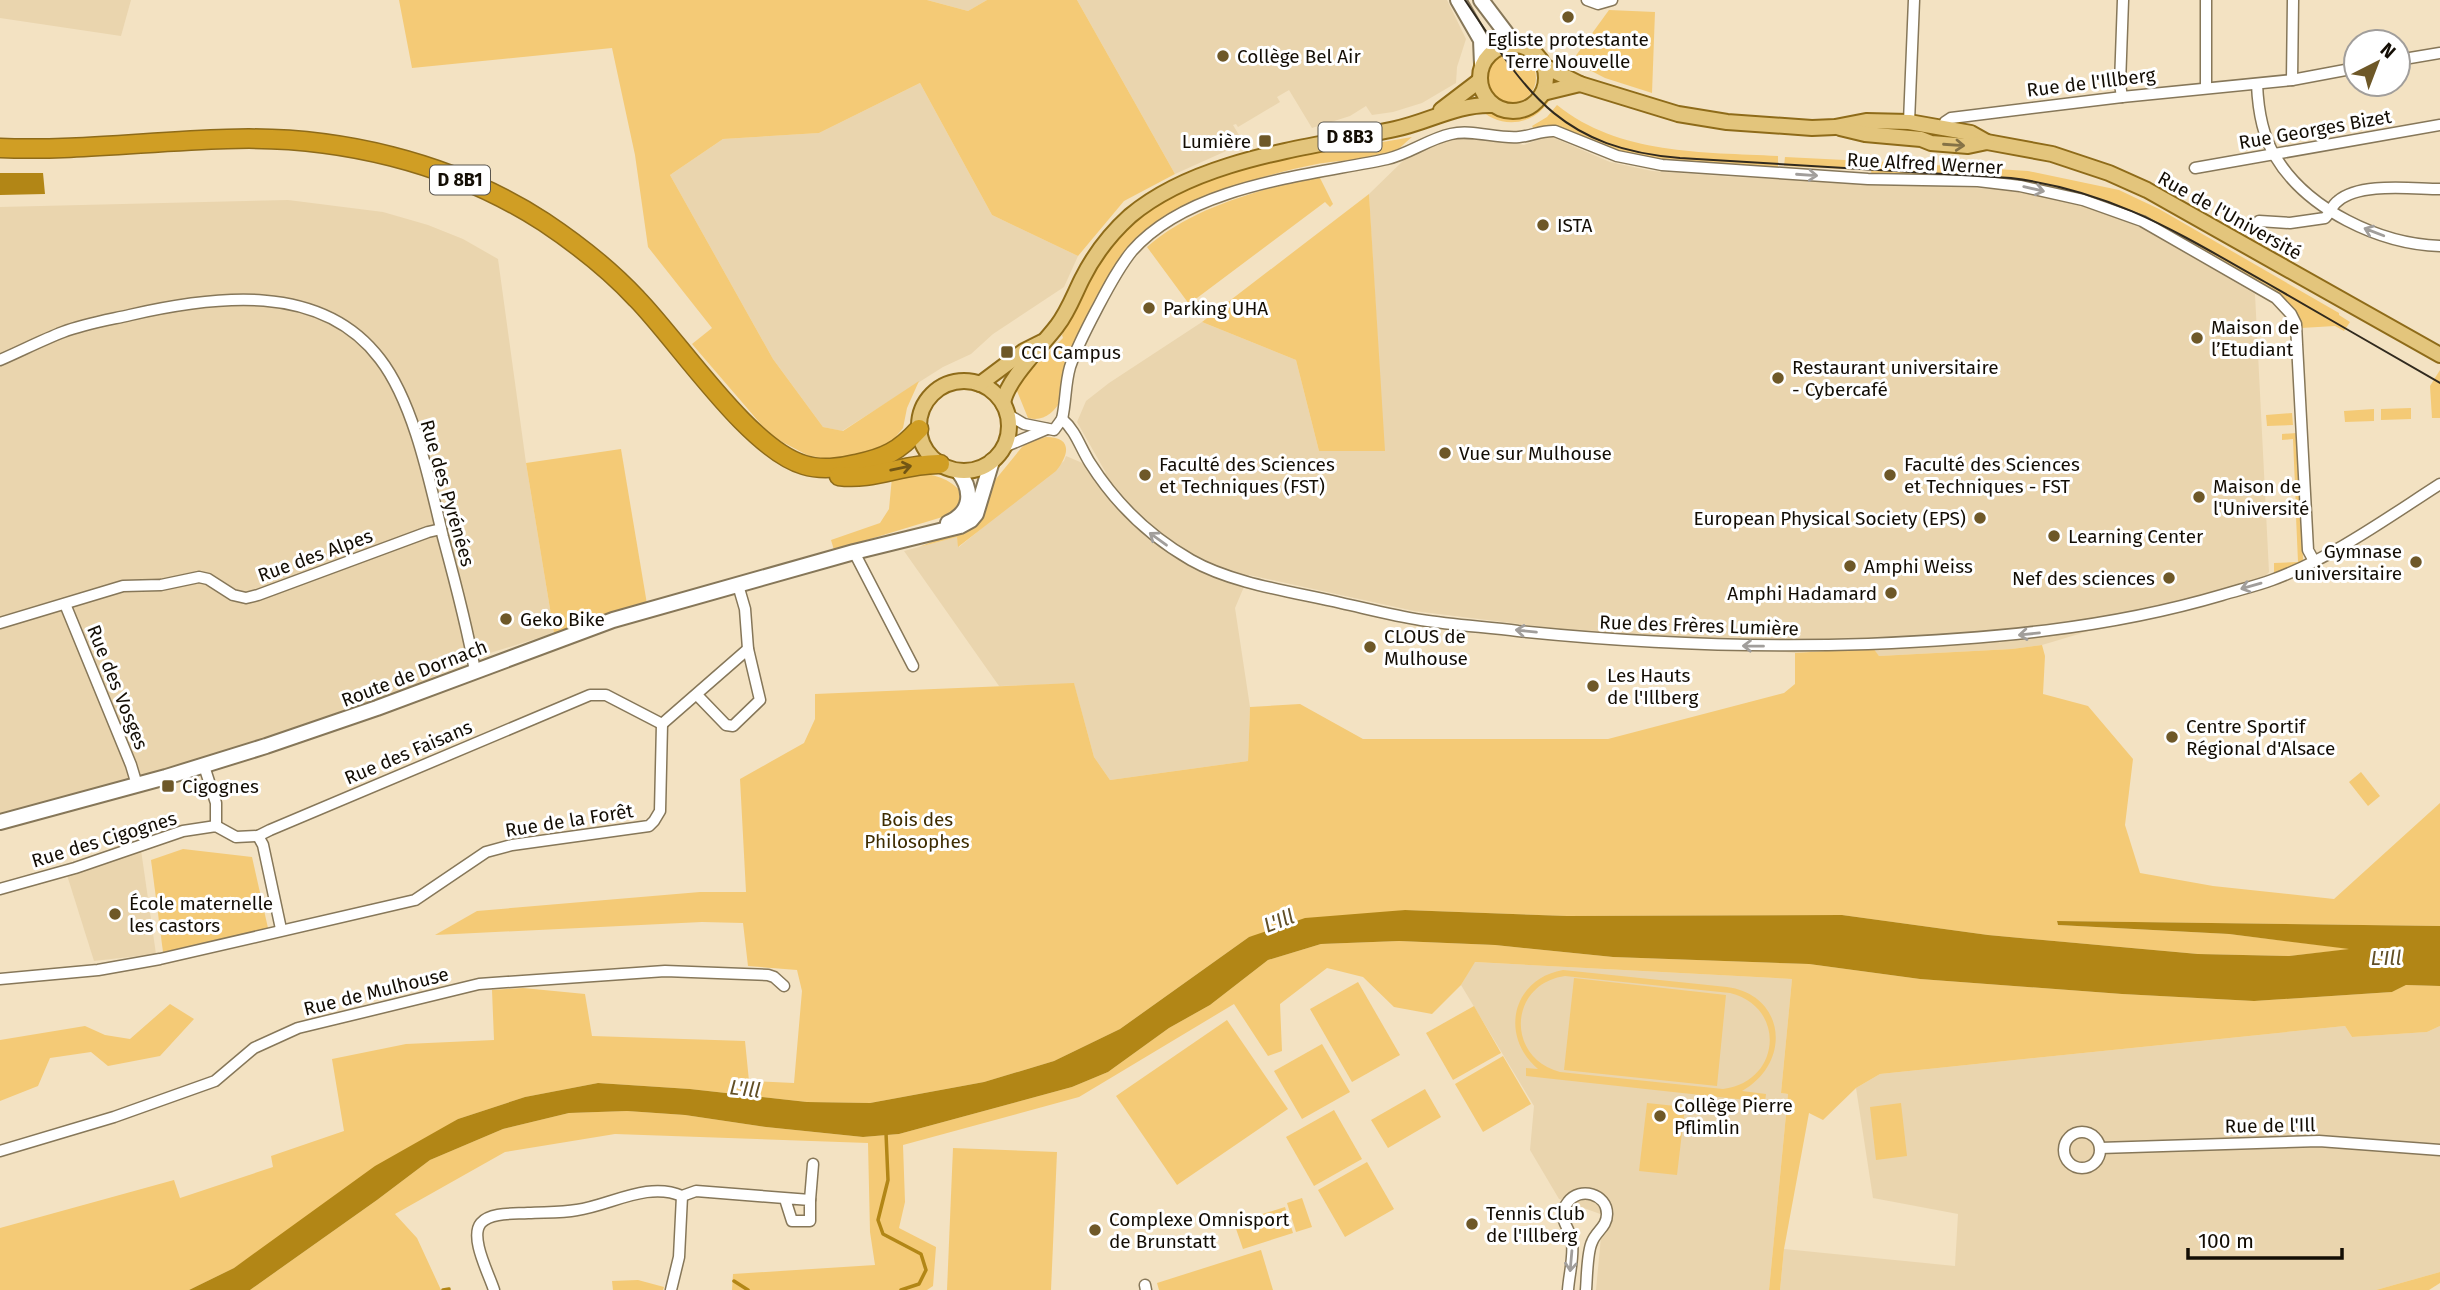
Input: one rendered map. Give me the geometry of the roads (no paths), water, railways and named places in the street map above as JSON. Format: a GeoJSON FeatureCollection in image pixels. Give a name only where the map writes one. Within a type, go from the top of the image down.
{"type":"FeatureCollection","features":[{"type":"Feature","properties":{"kind":"highway","name":"D 8B1"},"geometry":{"type":"LineString","coordinates":[[0,148],[73,147],[228,138],[281,139],[325,142],[406,160],[502,198],[574,242],[637,298],[739,417],[758,436],[794,462],[843,477],[940,464]]}},
{"type":"Feature","properties":{"kind":"highway","name":"D 8B1"},"geometry":{"type":"LineString","coordinates":[[816,468],[847,466],[881,458],[899,449],[919,429]]}},
{"type":"Feature","properties":{"kind":"main road"},"geometry":{"type":"LineString","coordinates":[[1458,0],[1482,40],[1479,81],[1483,94],[1492,105],[1509,112],[1522,111],[1533,105],[1543,93],[1546,75],[1544,66],[1534,52],[1518,45],[1509,37],[1481,0]]}},
{"type":"Feature","properties":{"kind":"main road"},"geometry":{"type":"LineString","coordinates":[[1482,64],[1497,48],[1518,45]]}},
{"type":"Feature","properties":{"kind":"main road"},"geometry":{"type":"LineString","coordinates":[[1544,66],[1580,84],[1678,114],[1727,122],[1835,127],[1865,134],[1921,139],[1943,128]]}},
{"type":"Feature","properties":{"kind":"main road","name":"D 8B3"},"geometry":{"type":"LineString","coordinates":[[1431,118],[1479,81]]}},
{"type":"Feature","properties":{"kind":"main road"},"geometry":{"type":"LineString","coordinates":[[1543,93],[1580,84]]}},
{"type":"Feature","properties":{"kind":"main road","name":"D 8B3"},"geometry":{"type":"LineString","coordinates":[[1005,409],[1007,388],[1059,324],[1102,246],[1131,215],[1154,199],[1177,187],[1250,160],[1338,139],[1394,130],[1472,104],[1492,105]]}},
{"type":"Feature","properties":{"kind":"main road"},"geometry":{"type":"LineString","coordinates":[[1835,127],[1866,121],[1909,121],[1943,128]]}},
{"type":"Feature","properties":{"kind":"main road","name":"Rue de l'Université"},"geometry":{"type":"LineString","coordinates":[[1943,128],[1971,133],[1987,142],[2052,154],[2109,173],[2147,190],[2440,355]]}},
{"type":"Feature","properties":{"kind":"main road","name":"Rue de l'Université"},"geometry":{"type":"LineString","coordinates":[[1921,139],[1931,143],[1969,146],[1987,142]]}},
{"type":"Feature","properties":{"kind":"main road","name":"D 8B3"},"geometry":{"type":"LineString","coordinates":[[980,384],[1024,351],[1044,341]]}},
{"type":"Feature","properties":{"kind":"main road"},"geometry":{"type":"LineString","coordinates":[[962,381],[980,384],[989,389],[1005,409],[1009,426],[1004,447],[992,461],[976,470],[958,471],[940,464],[929,455],[922,443],[919,429],[923,407],[929,397],[940,388],[962,381]]}},
{"type":"Feature","properties":{"kind":"main road"},"geometry":{"type":"LineString","coordinates":[[927,533],[960,526],[971,520],[981,501],[992,461]]}},
{"type":"Feature","properties":{"kind":"main road"},"geometry":{"type":"LineString","coordinates":[[927,533],[954,520],[967,508],[968,486],[958,471]]}},
{"type":"Feature","properties":{"kind":"main road","name":"Route de Dornach"},"geometry":{"type":"LineString","coordinates":[[0,822],[204,766],[377,708],[613,620],[927,533]]}},
{"type":"Feature","properties":{"kind":"street"},"geometry":{"type":"LineString","coordinates":[[1587,0],[1598,4],[1612,0]]}},
{"type":"Feature","properties":{"kind":"street"},"geometry":{"type":"LineString","coordinates":[[1909,121],[1914,0]]}},
{"type":"Feature","properties":{"kind":"street"},"geometry":{"type":"LineString","coordinates":[[2122,97],[2120,84],[2123,0]]}},
{"type":"Feature","properties":{"kind":"street"},"geometry":{"type":"LineString","coordinates":[[2206,0],[2207,88]]}},
{"type":"Feature","properties":{"kind":"street"},"geometry":{"type":"LineString","coordinates":[[2292,80],[2293,0]]}},
{"type":"Feature","properties":{"kind":"street"},"geometry":{"type":"LineString","coordinates":[[2412,57],[2440,52]]}},
{"type":"Feature","properties":{"kind":"street","name":"Rue de l'Illberg"},"geometry":{"type":"LineString","coordinates":[[1943,128],[1945,122],[1951,118],[2292,80],[2342,71]]}},
{"type":"Feature","properties":{"kind":"street"},"geometry":{"type":"LineString","coordinates":[[2257,84],[2260,118],[2274,155],[2301,186],[2331,210],[2375,234],[2407,243],[2440,246]]}},
{"type":"Feature","properties":{"kind":"street","name":"Rue Georges Bizet"},"geometry":{"type":"LineString","coordinates":[[2195,167],[2440,125]]}},
{"type":"Feature","properties":{"kind":"street","name":"Rue Alfred Werner"},"geometry":{"type":"LineString","coordinates":[[1062,419],[1074,358],[1105,294],[1134,249],[1160,227],[1196,207],[1280,178],[1395,157],[1430,140],[1454,133],[1518,138],[1546,130],[1565,135],[1596,150],[1639,161],[1746,171],[1895,180],[1978,181],[2020,186],[2106,207],[2142,221],[2276,298],[2291,314],[2296,324],[2308,550],[2314,561]]}},
{"type":"Feature","properties":{"kind":"street"},"geometry":{"type":"LineString","coordinates":[[2259,221],[2290,223],[2325,218],[2338,200],[2349,193],[2386,188],[2440,189]]}},
{"type":"Feature","properties":{"kind":"street","name":"Rue des Pyrénées"},"geometry":{"type":"LineString","coordinates":[[0,360],[64,332],[141,312],[209,300],[252,299],[295,305],[338,321],[365,342],[380,359],[411,421],[429,476],[475,671]]}},
{"type":"Feature","properties":{"kind":"street"},"geometry":{"type":"LineString","coordinates":[[1005,409],[1024,424],[1050,429]]}},
{"type":"Feature","properties":{"kind":"street"},"geometry":{"type":"LineString","coordinates":[[1004,447],[1050,429],[1062,419]]}},
{"type":"Feature","properties":{"kind":"street","name":"Rue des Frères Lumière"},"geometry":{"type":"LineString","coordinates":[[1062,419],[1071,427],[1089,462],[1124,509],[1149,531],[1194,562],[1218,572],[1262,585],[1420,620],[1680,645],[1806,647],[1930,642],[2039,632],[2179,608],[2272,580],[2314,561],[2440,484]]}},
{"type":"Feature","properties":{"kind":"street","name":"Rue des Alpes"},"geometry":{"type":"LineString","coordinates":[[0,623],[123,586],[161,585],[200,577],[233,595],[246,598],[441,529]]}},
{"type":"Feature","properties":{"kind":"street"},"geometry":{"type":"LineString","coordinates":[[848,554],[913,666]]}},
{"type":"Feature","properties":{"kind":"street"},"geometry":{"type":"LineString","coordinates":[[697,695],[726,725],[733,726],[760,700],[748,649],[745,609],[738,584]]}},
{"type":"Feature","properties":{"kind":"street","name":"Rue des Vosges"},"geometry":{"type":"LineString","coordinates":[[65,604],[137,785]]}},
{"type":"Feature","properties":{"kind":"street"},"geometry":{"type":"LineString","coordinates":[[662,724],[748,649]]}},
{"type":"Feature","properties":{"kind":"street","name":"Rue des Faisans"},"geometry":{"type":"LineString","coordinates":[[258,836],[590,695],[606,695],[662,724]]}},
{"type":"Feature","properties":{"kind":"street","name":"Rue de la Forêt"},"geometry":{"type":"LineString","coordinates":[[0,979],[98,970],[160,959],[415,900],[486,852],[512,845],[649,825],[660,811],[662,724]]}},
{"type":"Feature","properties":{"kind":"street"},"geometry":{"type":"LineString","coordinates":[[204,766],[216,803],[216,827]]}},
{"type":"Feature","properties":{"kind":"street","name":"Rue des Cigognes"},"geometry":{"type":"LineString","coordinates":[[0,889],[75,868],[183,831],[216,827],[236,837],[258,836]]}},
{"type":"Feature","properties":{"kind":"street"},"geometry":{"type":"LineString","coordinates":[[258,836],[263,845],[281,929]]}},
{"type":"Feature","properties":{"kind":"street","name":"Rue de Mulhouse"},"geometry":{"type":"LineString","coordinates":[[0,1151],[114,1117],[215,1082],[254,1048],[298,1028],[479,984],[665,971],[768,975],[784,986]]}},
{"type":"Feature","properties":{"kind":"street","name":"Rue de l'Ill"},"geometry":{"type":"LineString","coordinates":[[2100,1147],[2319,1141],[2440,1150]]}},
{"type":"Feature","properties":{"kind":"street"},"geometry":{"type":"LineString","coordinates":[[785,1199],[792,1221],[810,1221],[813,1164]]}},
{"type":"Feature","properties":{"kind":"street"},"geometry":{"type":"LineString","coordinates":[[494,1290],[476,1233],[480,1224],[497,1215],[578,1210],[652,1191],[669,1191],[682,1196],[696,1191],[810,1200]]}},
{"type":"Feature","properties":{"kind":"street"},"geometry":{"type":"LineString","coordinates":[[1568,1290],[1573,1239],[1565,1226],[1563,1213],[1567,1203],[1576,1194],[1589,1193],[1598,1197],[1606,1206],[1607,1217],[1603,1228],[1591,1242],[1586,1290]]}},
{"type":"Feature","properties":{"kind":"street"},"geometry":{"type":"LineString","coordinates":[[671,1290],[679,1257],[682,1196]]}},
{"type":"Feature","properties":{"kind":"water"},"geometry":{"type":"Polygon","coordinates":[[[0,173],[43,173],[45,194],[0,195],[0,173]]]}},
{"type":"Feature","properties":{"kind":"water","name":"L'Ill"},"geometry":{"type":"Polygon","coordinates":[[[1405,910],[1567,916],[1842,915],[1988,935],[2198,954],[2289,956],[2349,949],[2229,934],[2058,925],[2057,921],[2440,926],[2440,986],[2406,985],[2392,992],[2254,1001],[1920,979],[1809,964],[1613,957],[1495,945],[1399,941],[1321,944],[1268,960],[1210,1005],[1169,1028],[1108,1072],[1072,1087],[899,1134],[863,1137],[685,1115],[627,1111],[569,1113],[503,1129],[430,1160],[250,1290],[189,1290],[234,1268],[375,1166],[458,1119],[525,1097],[598,1083],[690,1089],[807,1102],[870,1103],[984,1082],[1054,1061],[1120,1029],[1249,937],[1305,918],[1405,910]]]}},
{"type":"Feature","properties":{"kind":"waterway"},"geometry":{"type":"LineString","coordinates":[[886,1133],[888,1180],[878,1220],[883,1234],[921,1254],[926,1270],[919,1284],[901,1290]]}},
{"type":"Feature","properties":{"kind":"waterway"},"geometry":{"type":"LineString","coordinates":[[734,1281],[748,1290]]}},
{"type":"Feature","properties":{"kind":"waterway"},"geometry":{"type":"LineString","coordinates":[[443,1290],[449,1289]]}},
{"type":"Feature","properties":{"kind":"tram line"},"geometry":{"type":"LineString","coordinates":[[1465,0],[1528,88],[1550,110],[1575,128],[1604,142],[1639,152],[1680,158],[2011,178],[2081,193],[2144,216],[2173,231],[2440,383]]}},
{"type":"Feature","properties":{"kind":"place","name":"Egliste protestante Terre Nouvelle"},"geometry":{"type":"Point","coordinates":[1568,17]}},
{"type":"Feature","properties":{"kind":"place","name":"Collège Bel Air"},"geometry":{"type":"Point","coordinates":[1223,56]}},
{"type":"Feature","properties":{"kind":"place","name":"Lumière"},"geometry":{"type":"Point","coordinates":[1265,141]}},
{"type":"Feature","properties":{"kind":"place","name":"ISTA"},"geometry":{"type":"Point","coordinates":[1543,225]}},
{"type":"Feature","properties":{"kind":"place","name":"Parking UHA"},"geometry":{"type":"Point","coordinates":[1149,308]}},
{"type":"Feature","properties":{"kind":"place","name":"Maison de l’Etudiant"},"geometry":{"type":"Point","coordinates":[2197,338]}},
{"type":"Feature","properties":{"kind":"place","name":"CCI Campus"},"geometry":{"type":"Point","coordinates":[1007,352]}},
{"type":"Feature","properties":{"kind":"place","name":"Restaurant universitaire - Cybercafé"},"geometry":{"type":"Point","coordinates":[1778,378]}},
{"type":"Feature","properties":{"kind":"place","name":"Vue sur Mulhouse"},"geometry":{"type":"Point","coordinates":[1445,453]}},
{"type":"Feature","properties":{"kind":"place","name":"Faculté des Sciences et Techniques (FST)"},"geometry":{"type":"Point","coordinates":[1145,475]}},
{"type":"Feature","properties":{"kind":"place","name":"Faculté des Sciences et Techniques - FST"},"geometry":{"type":"Point","coordinates":[1890,475]}},
{"type":"Feature","properties":{"kind":"place","name":"Maison de l'Université"},"geometry":{"type":"Point","coordinates":[2199,497]}},
{"type":"Feature","properties":{"kind":"place","name":"European Physical Society (EPS)"},"geometry":{"type":"Point","coordinates":[1980,518]}},
{"type":"Feature","properties":{"kind":"place","name":"Learning Center"},"geometry":{"type":"Point","coordinates":[2054,536]}},
{"type":"Feature","properties":{"kind":"place","name":"Gymnase universitaire"},"geometry":{"type":"Point","coordinates":[2416,562]}},
{"type":"Feature","properties":{"kind":"place","name":"Amphi Weiss"},"geometry":{"type":"Point","coordinates":[1850,566]}},
{"type":"Feature","properties":{"kind":"place","name":"Nef des sciences"},"geometry":{"type":"Point","coordinates":[2169,578]}},
{"type":"Feature","properties":{"kind":"place","name":"Amphi Hadamard"},"geometry":{"type":"Point","coordinates":[1891,593]}},
{"type":"Feature","properties":{"kind":"place","name":"Geko Bike"},"geometry":{"type":"Point","coordinates":[506,619]}},
{"type":"Feature","properties":{"kind":"place","name":"CLOUS de Mulhouse"},"geometry":{"type":"Point","coordinates":[1370,647]}},
{"type":"Feature","properties":{"kind":"place","name":"Les Hauts de l'Illberg"},"geometry":{"type":"Point","coordinates":[1593,686]}},
{"type":"Feature","properties":{"kind":"place","name":"Centre Sportif Régional d'Alsace"},"geometry":{"type":"Point","coordinates":[2172,737]}},
{"type":"Feature","properties":{"kind":"place","name":"Cigognes"},"geometry":{"type":"Point","coordinates":[168,786]}},
{"type":"Feature","properties":{"kind":"place","name":"École maternelle les castors"},"geometry":{"type":"Point","coordinates":[115,914]}},
{"type":"Feature","properties":{"kind":"place","name":"Collège Pierre Pflimlin"},"geometry":{"type":"Point","coordinates":[1660,1116]}},
{"type":"Feature","properties":{"kind":"place","name":"Tennis Club de l'Illberg"},"geometry":{"type":"Point","coordinates":[1472,1224]}},
{"type":"Feature","properties":{"kind":"place","name":"Complexe Omnisport de Brunstatt"},"geometry":{"type":"Point","coordinates":[1095,1230]}},
{"type":"Feature","properties":{"kind":"park label","name":"Bois des Philosophes"},"geometry":{"type":"Point","coordinates":[917,830]}}]}
